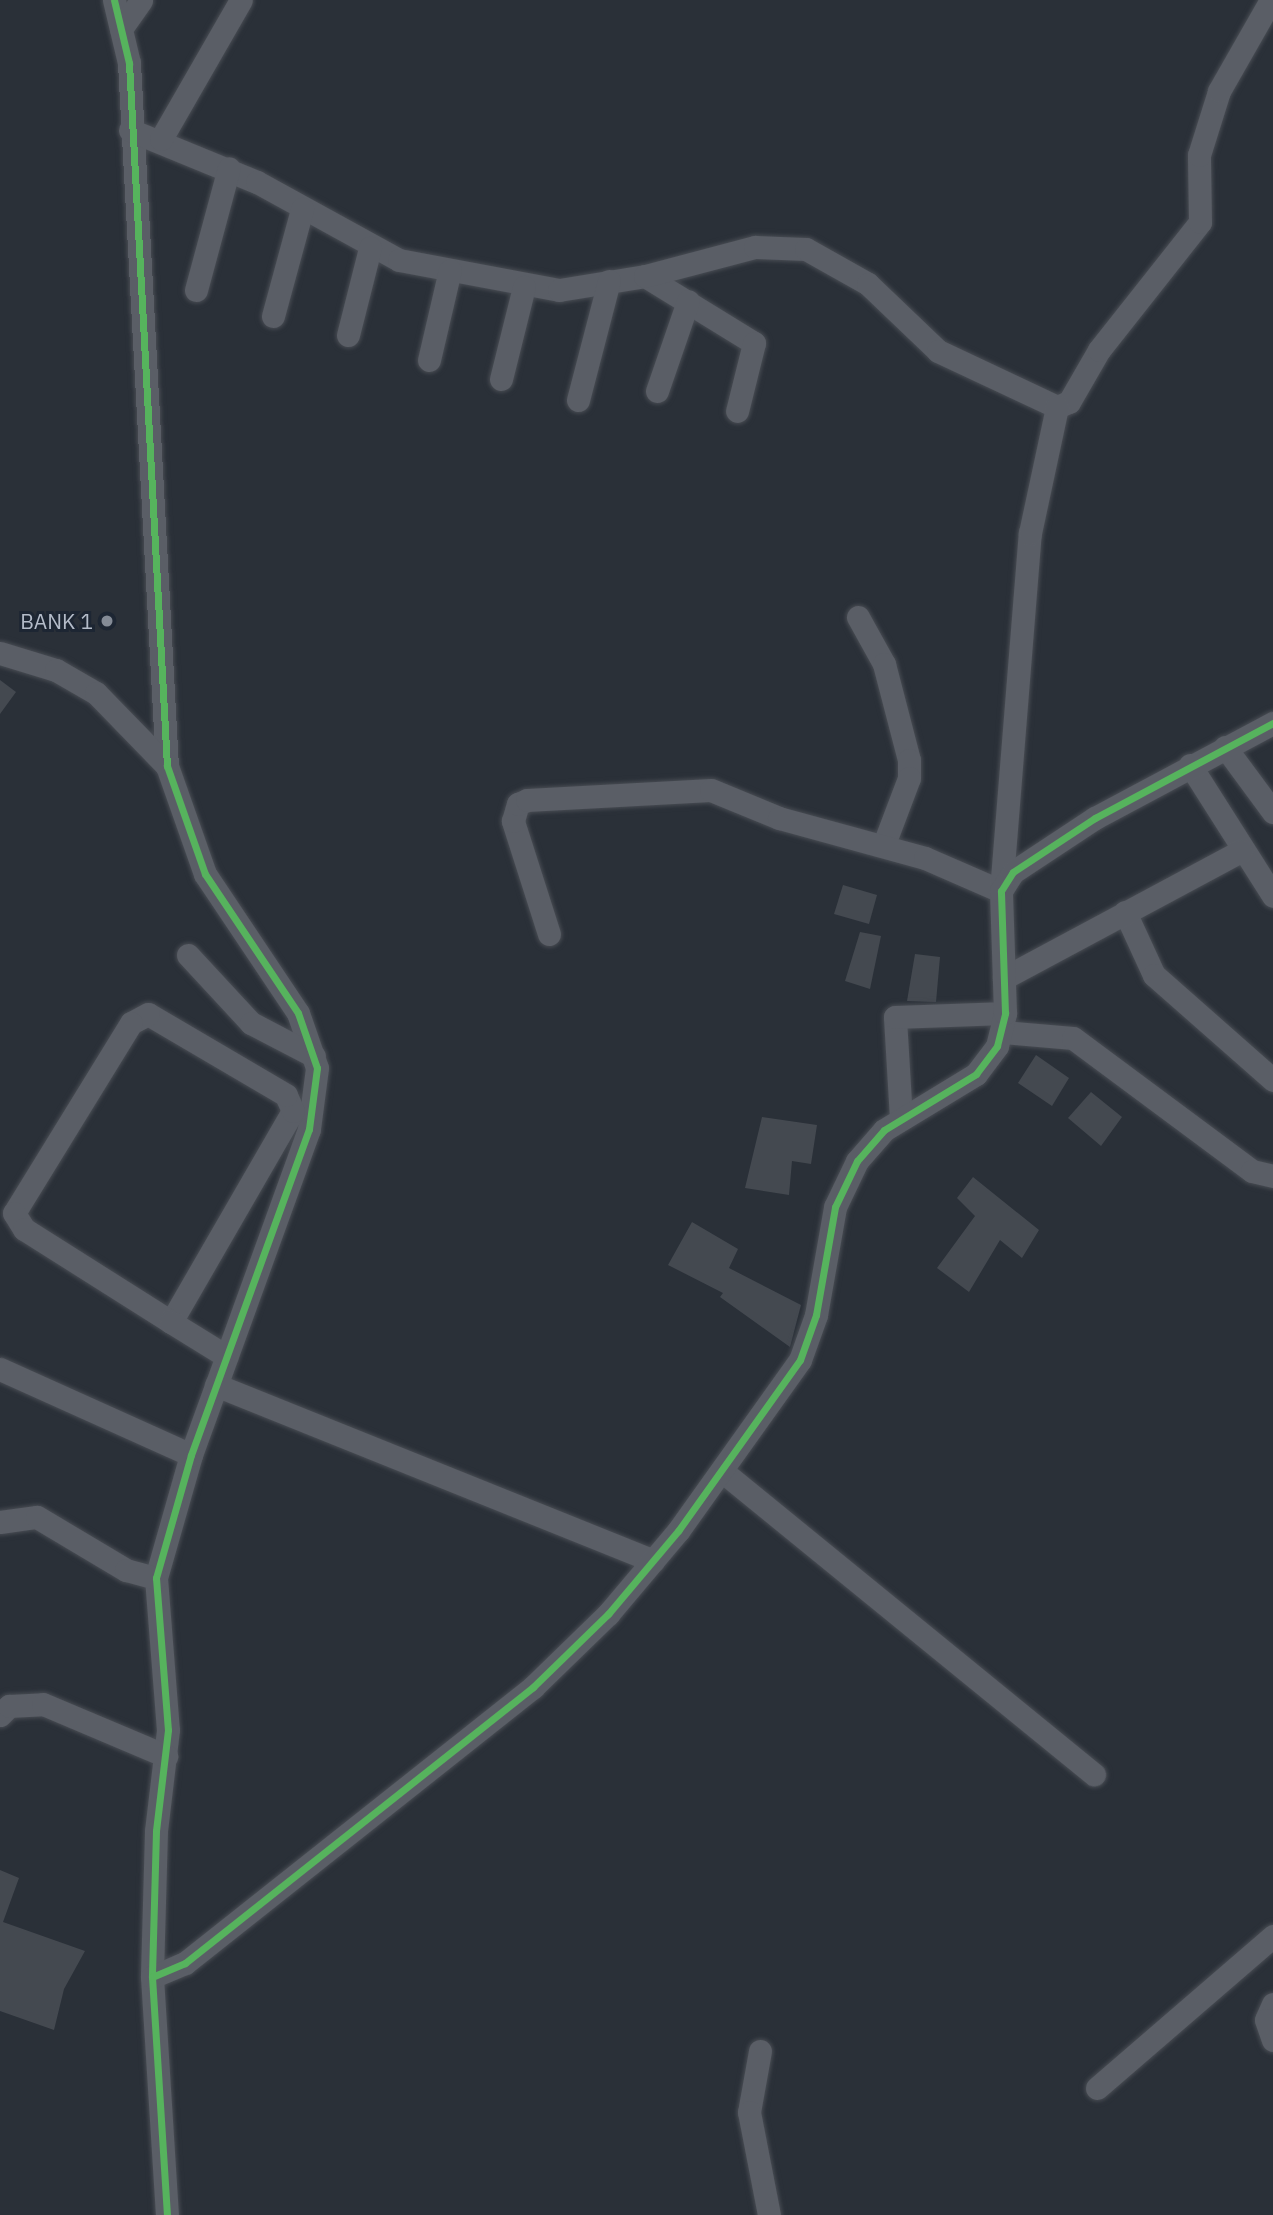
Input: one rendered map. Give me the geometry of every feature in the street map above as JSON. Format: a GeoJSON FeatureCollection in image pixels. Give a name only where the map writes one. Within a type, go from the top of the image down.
{"type":"FeatureCollection","features":[{"type":"Feature","properties":{"kind":"street"},"geometry":{"type":"LineString","coordinates":[[114,0],[129,63],[130,130],[145,300],[167,766],[205,874],[298,1013],[314,1056],[317,1099],[309,1129],[191,1455],[156,1578],[166,1756],[156,1831],[152,1977],[167,2215]]}},
{"type":"Feature","properties":{"kind":"street"},"geometry":{"type":"LineString","coordinates":[[121,29],[141,0]]}},
{"type":"Feature","properties":{"kind":"street"},"geometry":{"type":"LineString","coordinates":[[161,139],[242,0]]}},
{"type":"Feature","properties":{"kind":"street"},"geometry":{"type":"LineString","coordinates":[[130,130],[161,139],[229,168],[370,248],[524,287],[558,290],[645,276],[755,247],[806,249],[868,284],[938,351],[1057,407],[1069,402],[1099,350],[1200,222],[1199,155],[1227,70],[1271,0]]}},
{"type":"Feature","properties":{"kind":"street"},"geometry":{"type":"LineString","coordinates":[[196,290],[229,168]]}},
{"type":"Feature","properties":{"kind":"street"},"geometry":{"type":"LineString","coordinates":[[273,316],[302,209]]}},
{"type":"Feature","properties":{"kind":"street"},"geometry":{"type":"LineString","coordinates":[[348,335],[370,248]]}},
{"type":"Feature","properties":{"kind":"street"},"geometry":{"type":"LineString","coordinates":[[429,360],[450,270]]}},
{"type":"Feature","properties":{"kind":"street"},"geometry":{"type":"LineString","coordinates":[[645,276],[754,343],[737,411]]}},
{"type":"Feature","properties":{"kind":"street"},"geometry":{"type":"LineString","coordinates":[[578,400],[609,281]]}},
{"type":"Feature","properties":{"kind":"street"},"geometry":{"type":"LineString","coordinates":[[501,379],[524,287]]}},
{"type":"Feature","properties":{"kind":"street"},"geometry":{"type":"LineString","coordinates":[[657,391],[688,301]]}},
{"type":"Feature","properties":{"kind":"street"},"geometry":{"type":"LineString","coordinates":[[152,1977],[185,1963],[533,1687],[653,1560],[722,1471],[810,1336],[844,1184],[870,1144],[901,1119],[976,1074],[1004,1023],[1001,891],[1030,533],[1057,407]]}},
{"type":"Feature","properties":{"kind":"street"},"geometry":{"type":"LineString","coordinates":[[858,617],[884,664],[909,760],[909,778],[884,844]]}},
{"type":"Feature","properties":{"kind":"street"},"geometry":{"type":"LineString","coordinates":[[0,653],[56,670],[96,693],[167,766]]}},
{"type":"Feature","properties":{"kind":"street"},"geometry":{"type":"LineString","coordinates":[[1001,891],[1024,863],[1190,765],[1273,723]]}},
{"type":"Feature","properties":{"kind":"street"},"geometry":{"type":"LineString","coordinates":[[1225,747],[1273,812]]}},
{"type":"Feature","properties":{"kind":"street"},"geometry":{"type":"LineString","coordinates":[[1190,765],[1241,851],[1273,896]]}},
{"type":"Feature","properties":{"kind":"street"},"geometry":{"type":"LineString","coordinates":[[548,934],[513,821],[518,804],[527,800],[710,790],[779,818],[884,844],[1001,891]]}},
{"type":"Feature","properties":{"kind":"street"},"geometry":{"type":"LineString","coordinates":[[1004,978],[1241,851]]}},
{"type":"Feature","properties":{"kind":"street"},"geometry":{"type":"LineString","coordinates":[[1125,912],[1154,975],[1273,1080]]}},
{"type":"Feature","properties":{"kind":"street"},"geometry":{"type":"LineString","coordinates":[[188,955],[251,1023],[314,1056]]}},
{"type":"Feature","properties":{"kind":"street"},"geometry":{"type":"LineString","coordinates":[[171,1322],[293,1111],[285,1095],[148,1014],[131,1023],[14,1213],[24,1229],[171,1322],[226,1356]]}},
{"type":"Feature","properties":{"kind":"street"},"geometry":{"type":"LineString","coordinates":[[901,1119],[895,1017],[1004,1023],[1073,1038],[1251,1171],[1273,1176]]}},
{"type":"Feature","properties":{"kind":"street"},"geometry":{"type":"LineString","coordinates":[[0,1369],[191,1455]]}},
{"type":"Feature","properties":{"kind":"street"},"geometry":{"type":"LineString","coordinates":[[216,1385],[653,1560]]}},
{"type":"Feature","properties":{"kind":"street"},"geometry":{"type":"LineString","coordinates":[[722,1471],[1094,1774]]}},
{"type":"Feature","properties":{"kind":"street"},"geometry":{"type":"LineString","coordinates":[[0,1522],[37,1517],[125,1570],[156,1578]]}},
{"type":"Feature","properties":{"kind":"street"},"geometry":{"type":"LineString","coordinates":[[0,1715],[9,1706],[43,1704],[166,1756]]}},
{"type":"Feature","properties":{"kind":"street"},"geometry":{"type":"LineString","coordinates":[[1097,2088],[1273,1936]]}},
{"type":"Feature","properties":{"kind":"street"},"geometry":{"type":"LineString","coordinates":[[1273,2004],[1266,2020],[1273,2040]]}},
{"type":"Feature","properties":{"kind":"street"},"geometry":{"type":"LineString","coordinates":[[760,2052],[748,2112],[769,2189],[769,2215]]}},
{"type":"Feature","properties":{"kind":"building"},"geometry":{"type":"Polygon","coordinates":[[[0,680],[16,692],[0,714],[0,680]]]}},
{"type":"Feature","properties":{"kind":"building"},"geometry":{"type":"Polygon","coordinates":[[[843,885],[877,895],[869,924],[834,914],[843,885]]]}},
{"type":"Feature","properties":{"kind":"building"},"geometry":{"type":"Polygon","coordinates":[[[860,932],[881,936],[870,989],[845,981],[860,932]]]}},
{"type":"Feature","properties":{"kind":"building"},"geometry":{"type":"Polygon","coordinates":[[[915,954],[940,957],[936,1002],[907,1001],[915,954]]]}},
{"type":"Feature","properties":{"kind":"building"},"geometry":{"type":"Polygon","coordinates":[[[1036,1055],[1069,1078],[1052,1106],[1018,1083],[1036,1055]]]}},
{"type":"Feature","properties":{"kind":"building"},"geometry":{"type":"Polygon","coordinates":[[[1091,1092],[1122,1117],[1101,1146],[1068,1118],[1091,1092]]]}},
{"type":"Feature","properties":{"kind":"building"},"geometry":{"type":"Polygon","coordinates":[[[762,1117],[817,1125],[811,1164],[792,1161],[789,1195],[745,1188],[762,1117]]]}},
{"type":"Feature","properties":{"kind":"building"},"geometry":{"type":"Polygon","coordinates":[[[973,1177],[1039,1230],[1022,1258],[1000,1240],[969,1292],[937,1268],[975,1216],[957,1198],[973,1177]]]}},
{"type":"Feature","properties":{"kind":"building"},"geometry":{"type":"Polygon","coordinates":[[[692,1222],[738,1249],[729,1268],[801,1305],[790,1347],[720,1297],[723,1293],[668,1265],[692,1222]]]}},
{"type":"Feature","properties":{"kind":"building"},"geometry":{"type":"Polygon","coordinates":[[[0,1870],[19,1878],[3,1922],[85,1951],[64,1989],[54,2030],[0,2011],[0,1870]]]}},
{"type":"Feature","properties":{"kind":"cycle path"},"geometry":{"type":"LineString","coordinates":[[114,0],[129,63],[167,766],[205,874],[298,1013],[317,1068],[309,1129],[191,1455],[156,1578],[168,1730],[156,1831],[152,1977],[167,2215]]}},
{"type":"Feature","properties":{"kind":"cycle path"},"geometry":{"type":"LineString","coordinates":[[152,1977],[185,1963],[533,1687],[608,1614],[678,1531],[800,1360],[816,1315],[835,1207],[857,1161],[884,1130],[976,1074],[997,1046],[1005,1013],[1001,891],[1013,872],[1095,818],[1273,723]]}},
{"type":"Feature","properties":{"kind":"place","name":"BANK 1"},"geometry":{"type":"Point","coordinates":[107,621]}}]}
